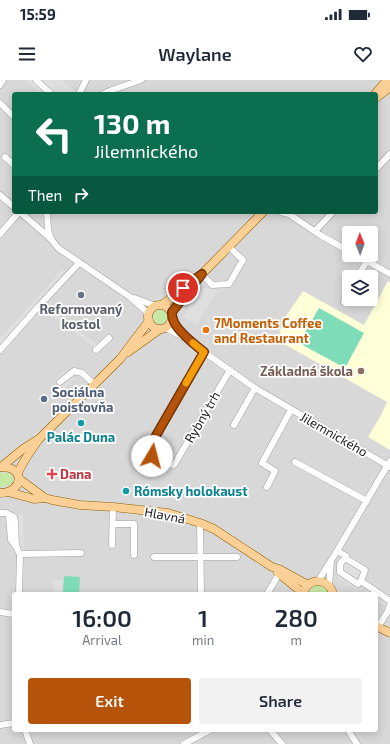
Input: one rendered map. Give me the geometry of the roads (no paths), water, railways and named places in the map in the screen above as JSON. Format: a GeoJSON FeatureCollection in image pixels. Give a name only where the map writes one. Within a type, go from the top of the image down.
{"type":"FeatureCollection","features":[{"type":"Feature","properties":{"kind":"main road"},"geometry":{"type":"LineString","coordinates":[[376,92],[387,80]]}},
{"type":"Feature","properties":{"kind":"main road"},"geometry":{"type":"LineString","coordinates":[[378,96],[390,86]]}},
{"type":"Feature","properties":{"kind":"main road"},"geometry":{"type":"LineString","coordinates":[[120,358],[170,324],[172,315],[202,274],[261,214]]}},
{"type":"Feature","properties":{"kind":"main road"},"geometry":{"type":"LineString","coordinates":[[0,467],[23,449],[38,440],[120,358],[149,318],[151,309],[159,305],[202,274]]}},
{"type":"Feature","properties":{"kind":"main road"},"geometry":{"type":"LineString","coordinates":[[159,305],[168,307],[172,315]]}},
{"type":"Feature","properties":{"kind":"main road"},"geometry":{"type":"LineString","coordinates":[[149,318],[154,327],[163,328]]}},
{"type":"Feature","properties":{"kind":"main road"},"geometry":{"type":"LineString","coordinates":[[4,492],[16,486],[22,463],[30,454],[38,440]]}},
{"type":"Feature","properties":{"kind":"main road"},"geometry":{"type":"LineString","coordinates":[[0,467],[10,468],[45,498]]}},
{"type":"Feature","properties":{"kind":"main road","name":"Hlavná"},"geometry":{"type":"LineString","coordinates":[[4,492],[34,499],[45,498],[80,505],[168,513],[200,523],[214,530],[272,567],[308,585]]}},
{"type":"Feature","properties":{"kind":"main road","name":"Hlavná"},"geometry":{"type":"LineString","coordinates":[[272,567],[302,592]]}},
{"type":"Feature","properties":{"kind":"main road"},"geometry":{"type":"LineString","coordinates":[[304,592],[308,585],[318,581],[329,585],[332,592]]}},
{"type":"Feature","properties":{"kind":"main road"},"geometry":{"type":"LineString","coordinates":[[378,627],[390,633]]}},
{"type":"Feature","properties":{"kind":"street"},"geometry":{"type":"LineString","coordinates":[[0,85],[3,80]]}},
{"type":"Feature","properties":{"kind":"street"},"geometry":{"type":"LineString","coordinates":[[36,80],[49,92]]}},
{"type":"Feature","properties":{"kind":"street"},"geometry":{"type":"LineString","coordinates":[[80,92],[86,80]]}},
{"type":"Feature","properties":{"kind":"street"},"geometry":{"type":"LineString","coordinates":[[108,92],[141,80]]}},
{"type":"Feature","properties":{"kind":"street"},"geometry":{"type":"LineString","coordinates":[[0,103],[12,115]]}},
{"type":"Feature","properties":{"kind":"street"},"geometry":{"type":"LineString","coordinates":[[378,167],[390,154]]}},
{"type":"Feature","properties":{"kind":"street"},"geometry":{"type":"LineString","coordinates":[[5,157],[12,163]]}},
{"type":"Feature","properties":{"kind":"street"},"geometry":{"type":"LineString","coordinates":[[0,195],[12,205]]}},
{"type":"Feature","properties":{"kind":"street"},"geometry":{"type":"LineString","coordinates":[[0,234],[18,214]]}},
{"type":"Feature","properties":{"kind":"street"},"geometry":{"type":"LineString","coordinates":[[22,214],[51,239],[58,248],[130,297],[149,318]]}},
{"type":"Feature","properties":{"kind":"street"},"geometry":{"type":"LineString","coordinates":[[47,214],[48,230],[51,239]]}},
{"type":"Feature","properties":{"kind":"street"},"geometry":{"type":"LineString","coordinates":[[290,214],[342,247]]}},
{"type":"Feature","properties":{"kind":"street"},"geometry":{"type":"LineString","coordinates":[[315,231],[332,214]]}},
{"type":"Feature","properties":{"kind":"street"},"geometry":{"type":"LineString","coordinates":[[202,274],[212,285],[229,284],[243,260],[229,247]]}},
{"type":"Feature","properties":{"kind":"street"},"geometry":{"type":"LineString","coordinates":[[369,262],[390,274]]}},
{"type":"Feature","properties":{"kind":"street"},"geometry":{"type":"LineString","coordinates":[[0,350],[79,263]]}},
{"type":"Feature","properties":{"kind":"street"},"geometry":{"type":"LineString","coordinates":[[130,297],[159,305]]}},
{"type":"Feature","properties":{"kind":"street","name":"Jilemnického"},"geometry":{"type":"LineString","coordinates":[[172,315],[177,326],[189,340],[255,388],[291,410],[389,464],[318,581]]}},
{"type":"Feature","properties":{"kind":"street","name":"Jilemnického"},"geometry":{"type":"LineString","coordinates":[[163,328],[189,340]]}},
{"type":"Feature","properties":{"kind":"street"},"geometry":{"type":"LineString","coordinates":[[96,350],[109,338]]}},
{"type":"Feature","properties":{"kind":"street","name":"Rybný trh"},"geometry":{"type":"LineString","coordinates":[[204,352],[150,446],[152,456],[166,464],[174,465],[230,370]]}},
{"type":"Feature","properties":{"kind":"street"},"geometry":{"type":"LineString","coordinates":[[60,382],[74,371],[82,373],[94,384]]}},
{"type":"Feature","properties":{"kind":"street"},"geometry":{"type":"LineString","coordinates":[[234,425],[255,388]]}},
{"type":"Feature","properties":{"kind":"street"},"geometry":{"type":"LineString","coordinates":[[267,487],[275,471],[262,463],[291,410]]}},
{"type":"Feature","properties":{"kind":"street"},"geometry":{"type":"LineString","coordinates":[[296,462],[367,501]]}},
{"type":"Feature","properties":{"kind":"street"},"geometry":{"type":"LineString","coordinates":[[112,545],[114,507]]}},
{"type":"Feature","properties":{"kind":"street"},"geometry":{"type":"LineString","coordinates":[[0,513],[6,513],[14,517],[16,522],[17,548],[20,554],[19,592]]}},
{"type":"Feature","properties":{"kind":"street"},"geometry":{"type":"LineString","coordinates":[[200,523],[201,592]]}},
{"type":"Feature","properties":{"kind":"street"},"geometry":{"type":"LineString","coordinates":[[113,524],[134,524],[134,555]]}},
{"type":"Feature","properties":{"kind":"street"},"geometry":{"type":"LineString","coordinates":[[337,551],[346,556],[345,558],[365,570],[361,581],[358,584],[340,572],[340,564],[345,558]]}},
{"type":"Feature","properties":{"kind":"street"},"geometry":{"type":"LineString","coordinates":[[20,554],[81,553]]}},
{"type":"Feature","properties":{"kind":"street"},"geometry":{"type":"LineString","coordinates":[[154,557],[237,557]]}},
{"type":"Feature","properties":{"kind":"street","name":"Jilemnického"},"geometry":{"type":"LineString","coordinates":[[329,585],[331,560]]}},
{"type":"Feature","properties":{"kind":"street"},"geometry":{"type":"LineString","coordinates":[[268,592],[279,574]]}},
{"type":"Feature","properties":{"kind":"street"},"geometry":{"type":"LineString","coordinates":[[361,581],[377,592]]}},
{"type":"Feature","properties":{"kind":"street"},"geometry":{"type":"LineString","coordinates":[[378,593],[390,601]]}},
{"type":"Feature","properties":{"kind":"street"},"geometry":{"type":"LineString","coordinates":[[378,626],[388,611],[390,605]]}},
{"type":"Feature","properties":{"kind":"street"},"geometry":{"type":"LineString","coordinates":[[0,612],[12,614]]}},
{"type":"Feature","properties":{"kind":"street"},"geometry":{"type":"LineString","coordinates":[[0,725],[12,723]]}},
{"type":"Feature","properties":{"kind":"street"},"geometry":{"type":"LineString","coordinates":[[26,732],[30,744]]}},
{"type":"Feature","properties":{"kind":"street"},"geometry":{"type":"LineString","coordinates":[[184,744],[206,732]]}},
{"type":"Feature","properties":{"kind":"street"},"geometry":{"type":"LineString","coordinates":[[272,732],[282,744]]}},
{"type":"Feature","properties":{"kind":"street"},"geometry":{"type":"LineString","coordinates":[[349,732],[357,744]]}},
{"type":"Feature","properties":{"kind":"place","name":"Reformovaný kostol"},"geometry":{"type":"Point","coordinates":[81,295]}},
{"type":"Feature","properties":{"kind":"place","name":"7Moments Coffee and Restaurant"},"geometry":{"type":"Point","coordinates":[206,330]}},
{"type":"Feature","properties":{"kind":"place","name":"Základná škola"},"geometry":{"type":"Point","coordinates":[361,371]}},
{"type":"Feature","properties":{"kind":"place","name":"Sociálna poisťovňa"},"geometry":{"type":"Point","coordinates":[44,399]}},
{"type":"Feature","properties":{"kind":"place","name":"Palác Duna"},"geometry":{"type":"Point","coordinates":[81,423]}},
{"type":"Feature","properties":{"kind":"place","name":"Dana"},"geometry":{"type":"Point","coordinates":[52,474]}},
{"type":"Feature","properties":{"kind":"place","name":"Rómsky holokaust"},"geometry":{"type":"Point","coordinates":[126,491]}}]}
